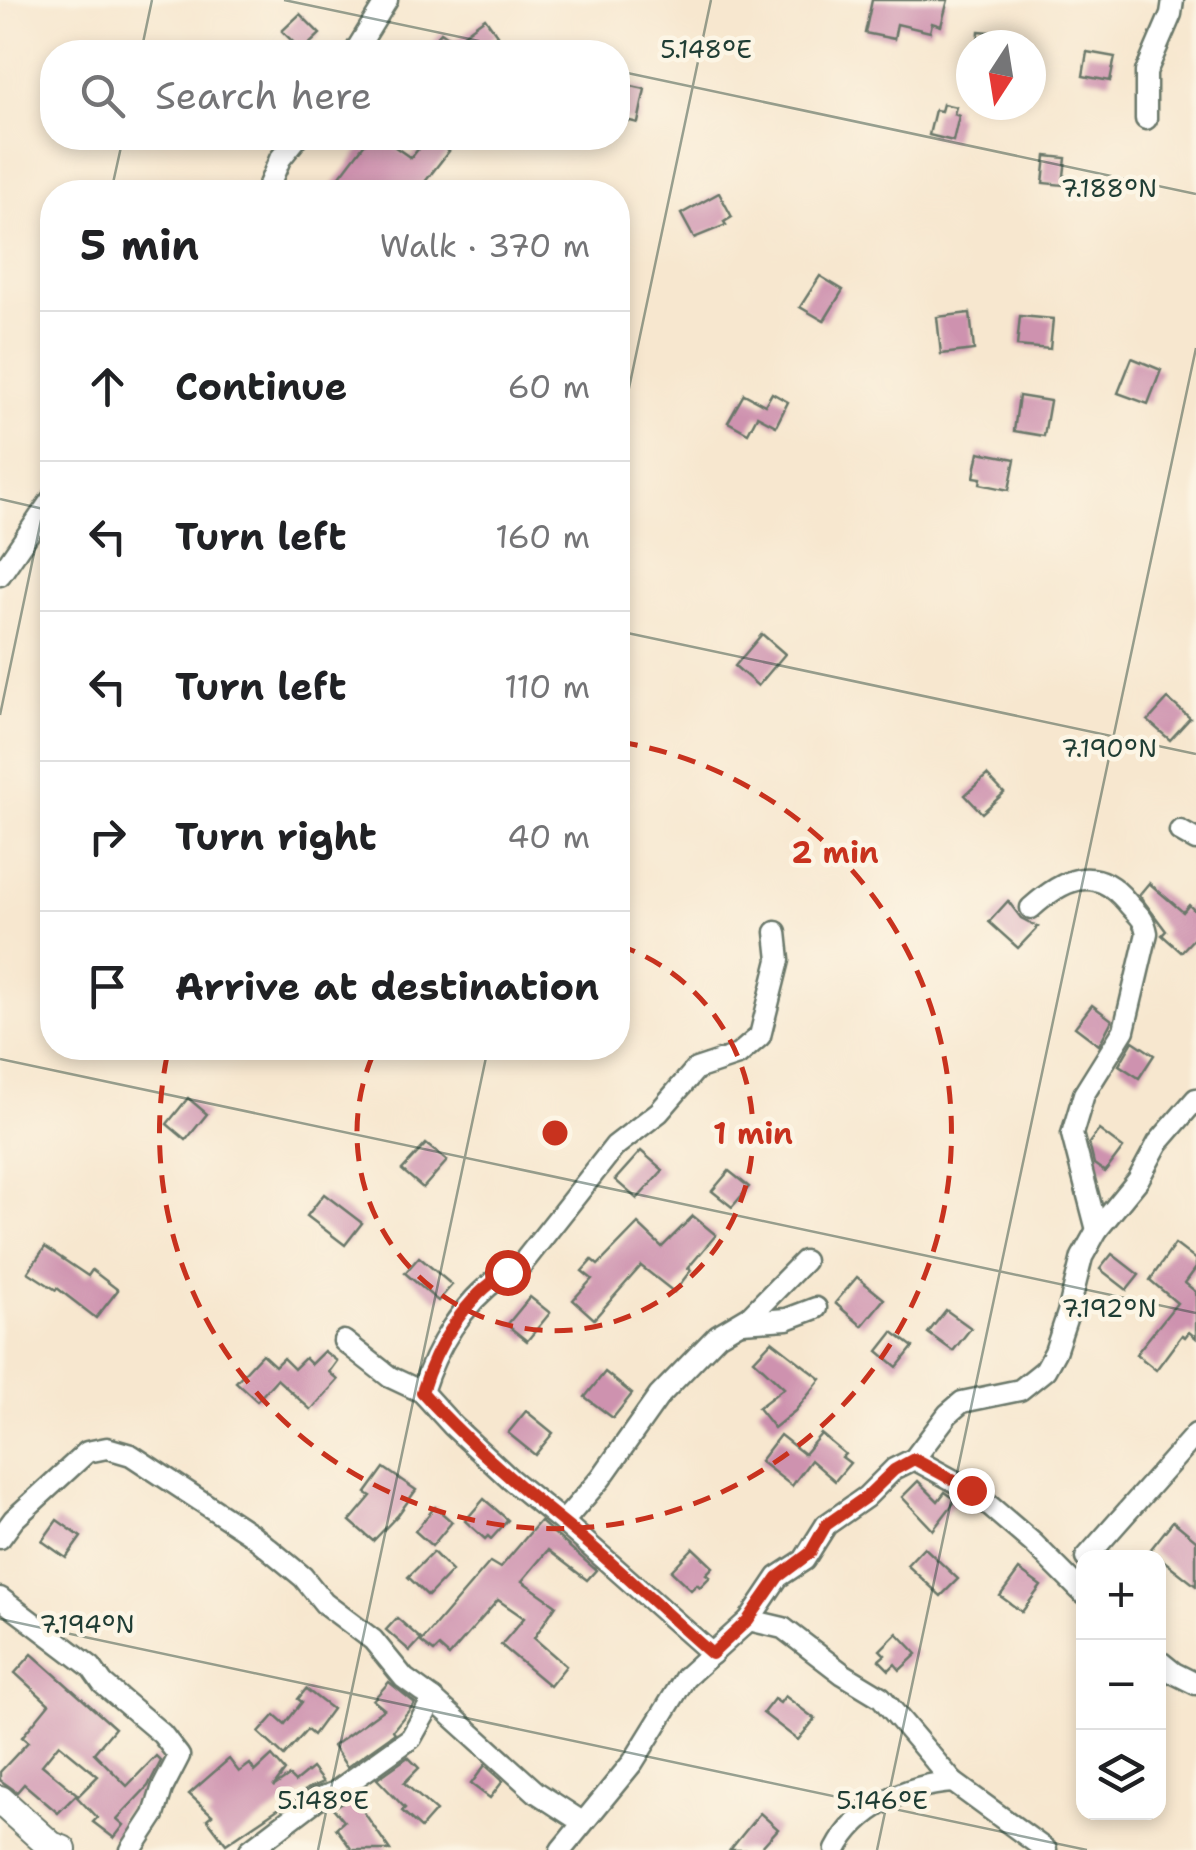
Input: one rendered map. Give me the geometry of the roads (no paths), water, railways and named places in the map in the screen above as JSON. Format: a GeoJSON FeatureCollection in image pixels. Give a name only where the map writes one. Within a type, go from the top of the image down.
{"type":"FeatureCollection","features":[{"type":"Feature","properties":{"kind":"street"},"geometry":{"type":"LineString","coordinates":[[362,40],[387,0]]}},
{"type":"Feature","properties":{"kind":"street"},"geometry":{"type":"LineString","coordinates":[[1146,119],[1146,72],[1172,14],[1172,0]]}},
{"type":"Feature","properties":{"kind":"street"},"geometry":{"type":"LineString","coordinates":[[271,180],[287,150]]}},
{"type":"Feature","properties":{"kind":"street"},"geometry":{"type":"LineString","coordinates":[[0,575],[40,517]]}},
{"type":"Feature","properties":{"kind":"street"},"geometry":{"type":"LineString","coordinates":[[1030,908],[1056,886],[1076,879],[1091,880],[1119,891],[1145,922],[1147,933],[1124,1030],[1084,1094],[1072,1134],[1097,1230]]}},
{"type":"Feature","properties":{"kind":"street"},"geometry":{"type":"LineString","coordinates":[[422,1392],[432,1358],[459,1317],[502,1274],[522,1264],[615,1146],[659,1112],[696,1070],[738,1055],[760,1036],[780,960],[776,932]]}},
{"type":"Feature","properties":{"kind":"street"},"geometry":{"type":"LineString","coordinates":[[562,1850],[633,1762],[685,1678],[748,1620],[770,1586],[810,1553],[826,1525],[866,1497],[894,1470],[914,1459],[962,1402],[1020,1390],[1045,1370],[1068,1313],[1082,1256],[1097,1230],[1138,1180],[1158,1143],[1196,1099]]}},
{"type":"Feature","properties":{"kind":"street"},"geometry":{"type":"LineString","coordinates":[[563,1522],[601,1478],[659,1396],[718,1336],[742,1322],[804,1261]]}},
{"type":"Feature","properties":{"kind":"street"},"geometry":{"type":"LineString","coordinates":[[742,1322],[788,1318],[816,1308]]}},
{"type":"Feature","properties":{"kind":"street"},"geometry":{"type":"LineString","coordinates":[[344,1341],[390,1377],[422,1392],[467,1440],[712,1654]]}},
{"type":"Feature","properties":{"kind":"street"},"geometry":{"type":"LineString","coordinates":[[1093,1550],[1196,1434]]}},
{"type":"Feature","properties":{"kind":"street"},"geometry":{"type":"LineString","coordinates":[[0,1538],[14,1519],[78,1458],[97,1449],[118,1450],[175,1482],[251,1534],[303,1577],[324,1603],[373,1640],[404,1678],[536,1792],[582,1822]]}},
{"type":"Feature","properties":{"kind":"street"},"geometry":{"type":"LineString","coordinates":[[914,1459],[971,1490],[1076,1586]]}},
{"type":"Feature","properties":{"kind":"street"},"geometry":{"type":"LineString","coordinates":[[1068,1578],[1076,1569]]}},
{"type":"Feature","properties":{"kind":"street"},"geometry":{"type":"LineString","coordinates":[[0,1598],[91,1667],[103,1684],[162,1734],[179,1756],[154,1815],[131,1850]]}},
{"type":"Feature","properties":{"kind":"street"},"geometry":{"type":"LineString","coordinates":[[748,1620],[783,1628],[881,1697],[953,1782],[1046,1850]]}},
{"type":"Feature","properties":{"kind":"street"},"geometry":{"type":"LineString","coordinates":[[1166,1667],[1196,1684]]}},
{"type":"Feature","properties":{"kind":"street"},"geometry":{"type":"LineString","coordinates":[[250,1850],[317,1799],[334,1793],[411,1738],[433,1700]]}},
{"type":"Feature","properties":{"kind":"street"},"geometry":{"type":"LineString","coordinates":[[836,1850],[851,1826],[893,1797],[916,1788],[953,1782]]}},
{"type":"Feature","properties":{"kind":"street"},"geometry":{"type":"LineString","coordinates":[[0,1800],[52,1846],[62,1850]]}}]}
